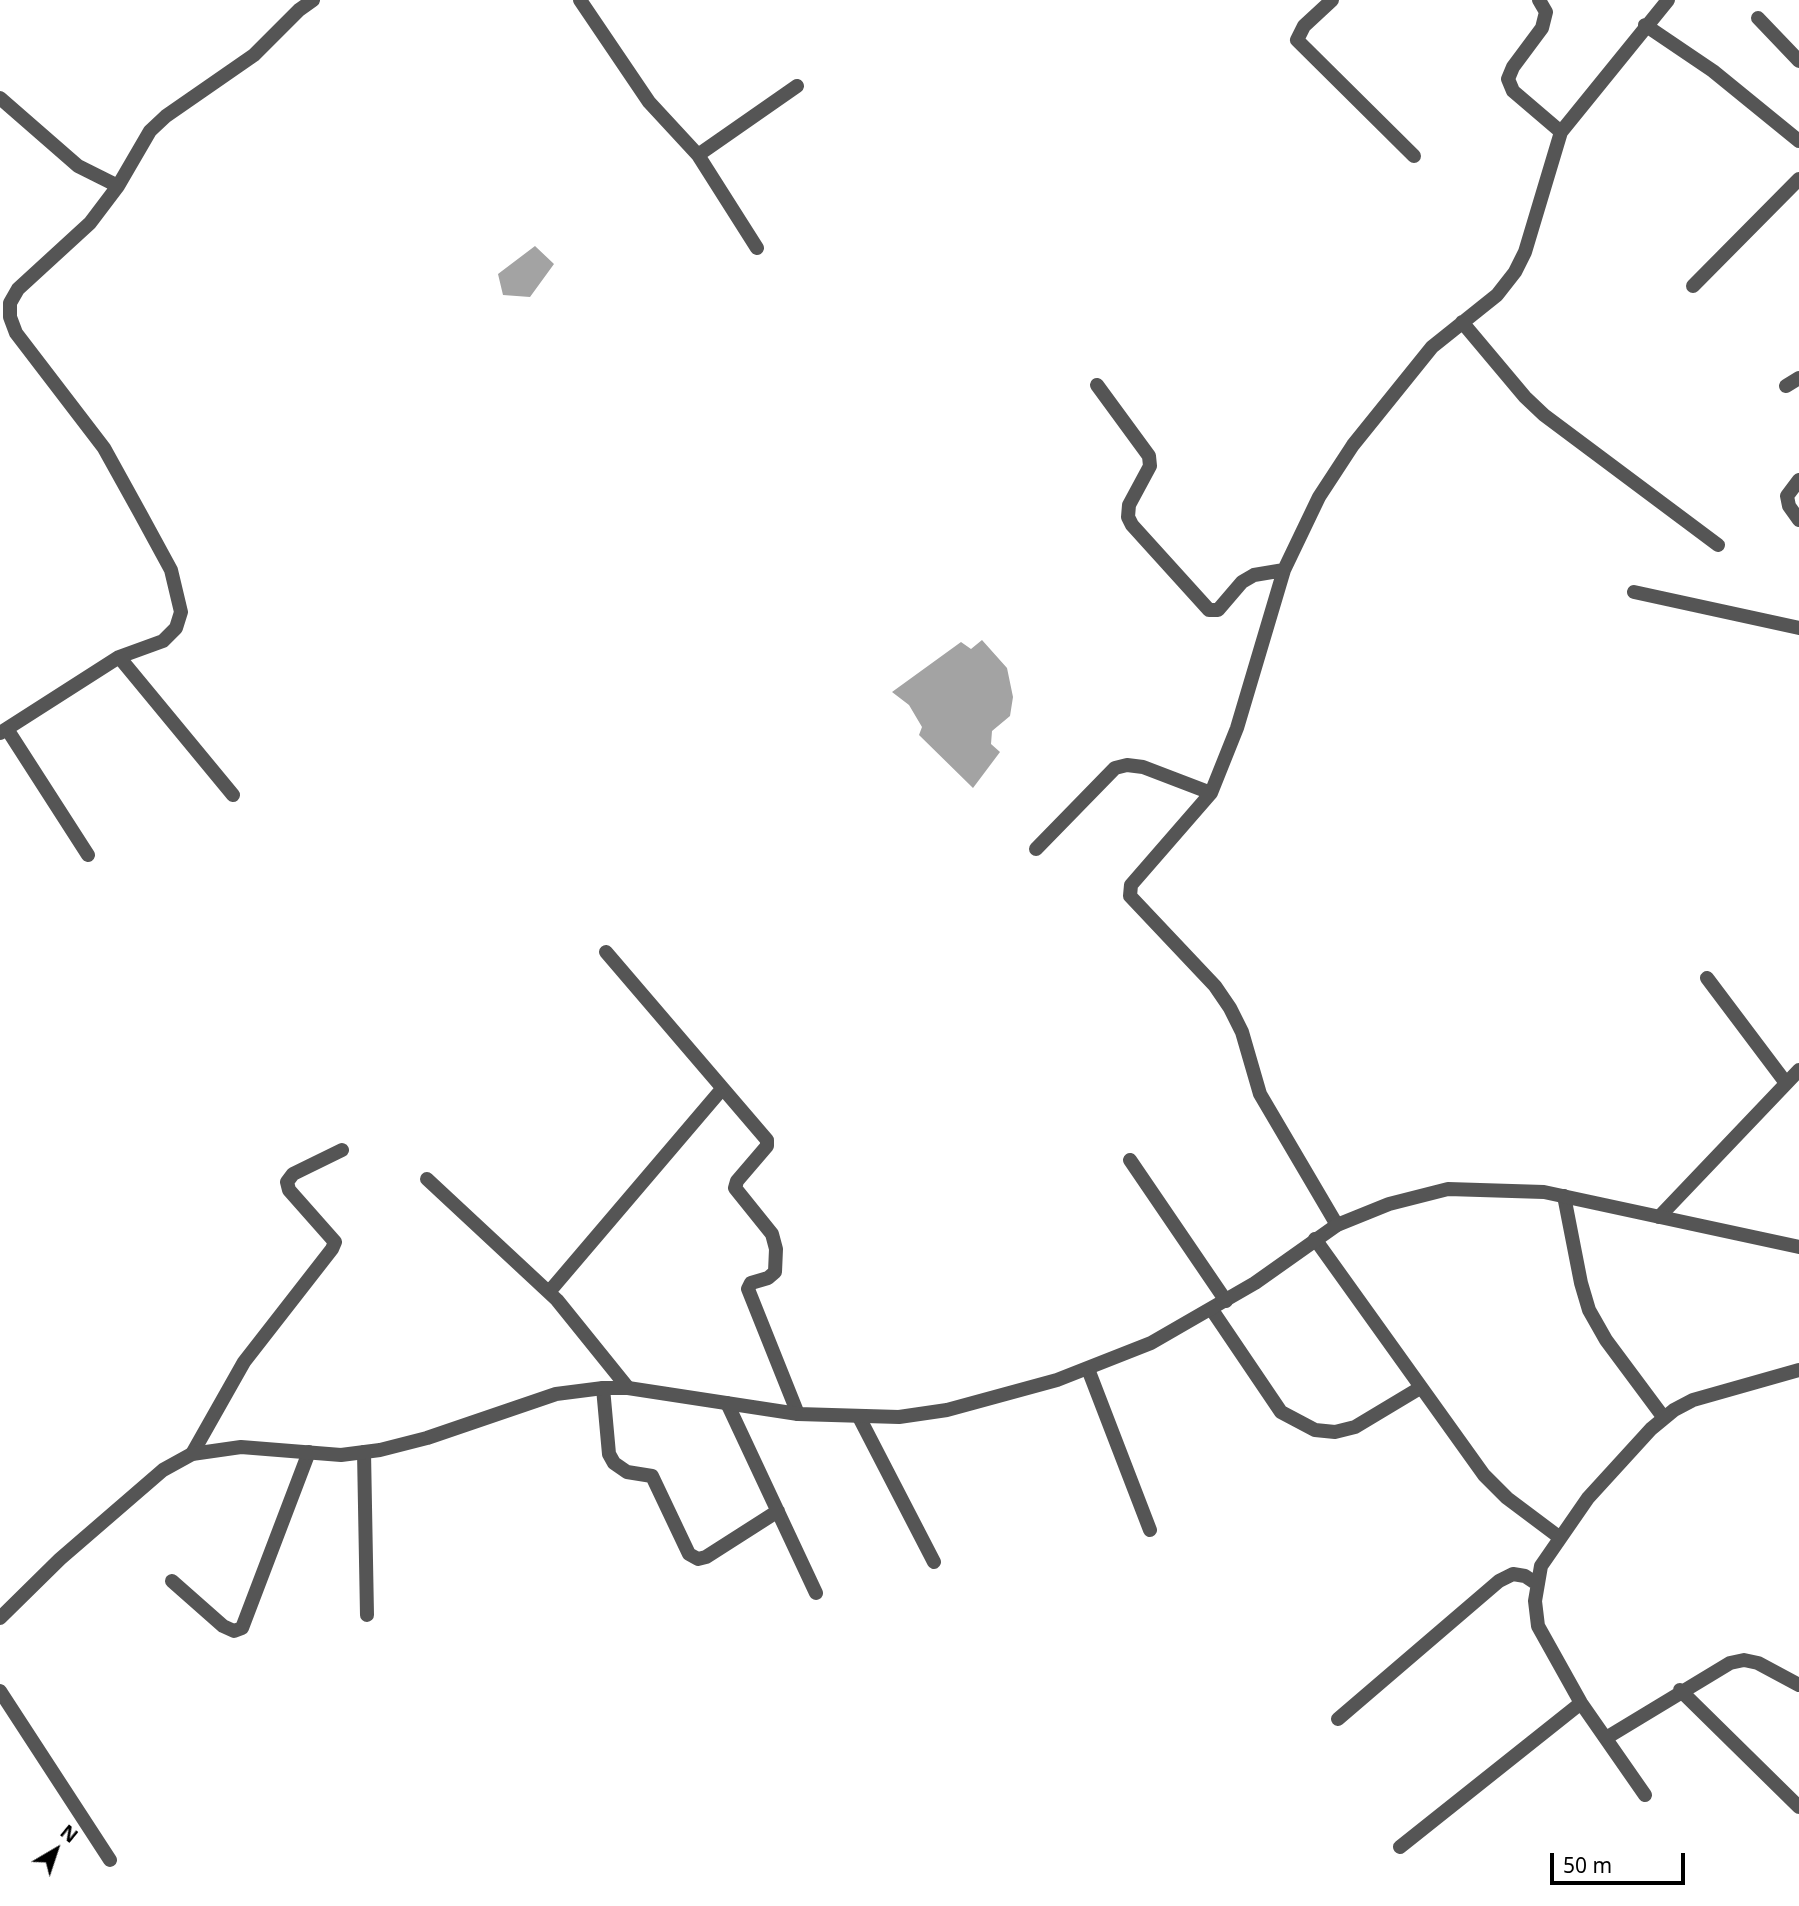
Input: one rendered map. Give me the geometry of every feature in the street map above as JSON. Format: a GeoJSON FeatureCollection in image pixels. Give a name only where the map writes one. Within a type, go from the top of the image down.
{"type":"FeatureCollection","features":[{"type":"Feature","properties":{"kind":"street"},"geometry":{"type":"LineString","coordinates":[[88,855],[3,731],[120,657],[163,641],[176,628],[181,612],[180,598],[171,570],[104,448],[16,333],[10,317],[10,303],[18,289],[90,223],[118,186],[140,145],[166,116],[254,55],[299,10],[313,0]]}},
{"type":"Feature","properties":{"kind":"street"},"geometry":{"type":"LineString","coordinates":[[580,0],[649,102],[698,155],[757,248]]}},
{"type":"Feature","properties":{"kind":"street"},"geometry":{"type":"LineString","coordinates":[[1332,0],[1304,26],[1297,40],[1414,156]]}},
{"type":"Feature","properties":{"kind":"street"},"geometry":{"type":"LineString","coordinates":[[1539,0],[1546,12],[1542,28],[1513,67],[1508,79],[1513,91],[1561,132]]}},
{"type":"Feature","properties":{"kind":"street"},"geometry":{"type":"LineString","coordinates":[[1337,1225],[1260,1094],[1242,1032],[1230,1008],[1215,986],[1130,896],[1131,886],[1199,811],[1211,793],[1237,727],[1284,570],[1319,497],[1353,445],[1432,347],[1497,295],[1520,262],[1561,132],[1645,25],[1668,0]]}},
{"type":"Feature","properties":{"kind":"street"},"geometry":{"type":"LineString","coordinates":[[1758,18],[1799,61]]}},
{"type":"Feature","properties":{"kind":"street"},"geometry":{"type":"LineString","coordinates":[[1645,25],[1713,71],[1799,141]]}},
{"type":"Feature","properties":{"kind":"street"},"geometry":{"type":"LineString","coordinates":[[698,155],[797,86]]}},
{"type":"Feature","properties":{"kind":"street"},"geometry":{"type":"LineString","coordinates":[[0,98],[78,166],[118,186]]}},
{"type":"Feature","properties":{"kind":"street"},"geometry":{"type":"LineString","coordinates":[[1693,286],[1799,179]]}},
{"type":"Feature","properties":{"kind":"street"},"geometry":{"type":"LineString","coordinates":[[1462,322],[1544,415],[1718,545]]}},
{"type":"Feature","properties":{"kind":"street"},"geometry":{"type":"LineString","coordinates":[[1097,384],[1149,456],[1150,466],[1129,505],[1128,517],[1209,610],[1218,610],[1242,582],[1254,575],[1284,570]]}},
{"type":"Feature","properties":{"kind":"street"},"geometry":{"type":"LineString","coordinates":[[1799,480],[1787,496],[1789,506],[1799,520]]}},
{"type":"Feature","properties":{"kind":"street"},"geometry":{"type":"LineString","coordinates":[[1634,593],[1799,628]]}},
{"type":"Feature","properties":{"kind":"street"},"geometry":{"type":"LineString","coordinates":[[120,657],[233,795]]}},
{"type":"Feature","properties":{"kind":"street"},"geometry":{"type":"LineString","coordinates":[[1036,849],[1115,768],[1127,765],[1143,767],[1211,793]]}},
{"type":"Feature","properties":{"kind":"street"},"geometry":{"type":"LineString","coordinates":[[606,952],[767,1140],[767,1146],[737,1181],[735,1188],[772,1234],[776,1249],[775,1272],[768,1279],[751,1283],[748,1289],[798,1413]]}},
{"type":"Feature","properties":{"kind":"street"},"geometry":{"type":"LineString","coordinates":[[1707,978],[1786,1083]]}},
{"type":"Feature","properties":{"kind":"street"},"geometry":{"type":"LineString","coordinates":[[1659,1217],[1799,1070]]}},
{"type":"Feature","properties":{"kind":"street"},"geometry":{"type":"LineString","coordinates":[[549,1292],[722,1089]]}},
{"type":"Feature","properties":{"kind":"street"},"geometry":{"type":"LineString","coordinates":[[192,1454],[244,1362],[326,1258],[335,1242],[289,1190],[287,1182],[293,1174],[342,1150]]}},
{"type":"Feature","properties":{"kind":"street"},"geometry":{"type":"LineString","coordinates":[[1130,1160],[1226,1301]]}},
{"type":"Feature","properties":{"kind":"street"},"geometry":{"type":"LineString","coordinates":[[426,1179],[549,1292],[628,1388]]}},
{"type":"Feature","properties":{"kind":"street"},"geometry":{"type":"LineString","coordinates":[[0,1618],[60,1559],[163,1470],[192,1454],[215,1448],[241,1447],[341,1455],[364,1452],[427,1438],[556,1394],[603,1388],[628,1388],[798,1413],[859,1417],[899,1417],[947,1410],[1088,1368],[1151,1343],[1212,1310],[1337,1225],[1389,1204],[1448,1189],[1501,1189],[1564,1196],[1799,1247]]}},
{"type":"Feature","properties":{"kind":"street"},"geometry":{"type":"LineString","coordinates":[[1564,1196],[1589,1310],[1606,1340],[1664,1418]]}},
{"type":"Feature","properties":{"kind":"street"},"geometry":{"type":"LineString","coordinates":[[1315,1239],[1484,1475],[1507,1498],[1559,1537]]}},
{"type":"Feature","properties":{"kind":"street"},"geometry":{"type":"LineString","coordinates":[[1212,1310],[1281,1412],[1315,1430],[1335,1432],[1355,1427],[1420,1388]]}},
{"type":"Feature","properties":{"kind":"street"},"geometry":{"type":"LineString","coordinates":[[1088,1368],[1150,1530]]}},
{"type":"Feature","properties":{"kind":"street"},"geometry":{"type":"LineString","coordinates":[[1645,1795],[1581,1703],[1538,1626],[1535,1601],[1541,1566],[1588,1498],[1664,1418],[1693,1400],[1799,1370]]}},
{"type":"Feature","properties":{"kind":"street"},"geometry":{"type":"LineString","coordinates":[[603,1388],[609,1454],[614,1463],[627,1472],[652,1476],[690,1555],[698,1559],[705,1557],[778,1511]]}},
{"type":"Feature","properties":{"kind":"street"},"geometry":{"type":"LineString","coordinates":[[727,1402],[816,1593]]}},
{"type":"Feature","properties":{"kind":"street"},"geometry":{"type":"LineString","coordinates":[[859,1417],[934,1562]]}},
{"type":"Feature","properties":{"kind":"street"},"geometry":{"type":"LineString","coordinates":[[172,1581],[223,1626],[234,1631],[242,1628],[309,1452]]}},
{"type":"Feature","properties":{"kind":"street"},"geometry":{"type":"LineString","coordinates":[[364,1452],[367,1615]]}},
{"type":"Feature","properties":{"kind":"street"},"geometry":{"type":"LineString","coordinates":[[1338,1719],[1499,1581],[1513,1574],[1525,1576],[1538,1584]]}},
{"type":"Feature","properties":{"kind":"street"},"geometry":{"type":"LineString","coordinates":[[1606,1738],[1717,1668],[1744,1660],[1758,1663],[1799,1685]]}},
{"type":"Feature","properties":{"kind":"street"},"geometry":{"type":"LineString","coordinates":[[1680,1690],[1799,1807]]}},
{"type":"Feature","properties":{"kind":"street"},"geometry":{"type":"LineString","coordinates":[[0,1691],[110,1860]]}},
{"type":"Feature","properties":{"kind":"street"},"geometry":{"type":"LineString","coordinates":[[1401,1847],[1581,1703]]}},
{"type":"Feature","properties":{"kind":"shaded area"},"geometry":{"type":"Polygon","coordinates":[[[535,246],[554,264],[530,297],[503,295],[498,274],[535,246]]]}},
{"type":"Feature","properties":{"kind":"shaded area"},"geometry":{"type":"Polygon","coordinates":[[[982,640],[1007,668],[1013,697],[1010,716],[992,731],[991,744],[1000,752],[973,788],[919,735],[922,727],[909,705],[892,692],[961,642],[971,649],[982,640]]]}}]}
